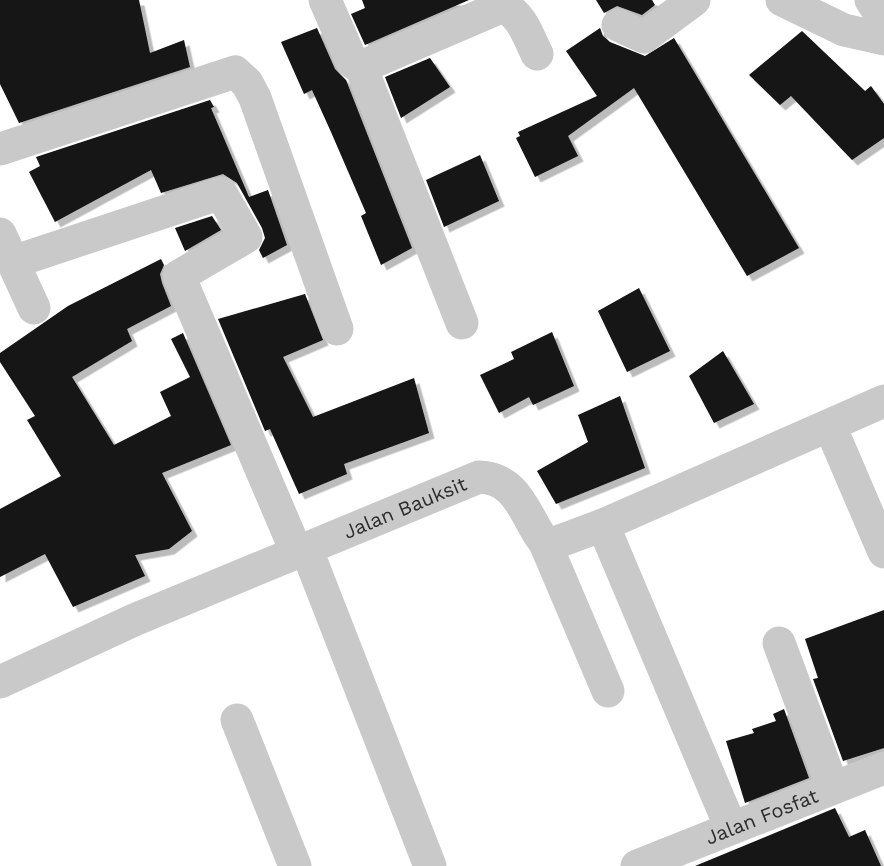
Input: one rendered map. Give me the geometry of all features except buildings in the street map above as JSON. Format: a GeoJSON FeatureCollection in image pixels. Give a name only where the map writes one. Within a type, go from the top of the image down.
{"type":"FeatureCollection","features":[{"type":"Feature","properties":{"kind":"street"},"geometry":{"type":"LineString","coordinates":[[325,0],[352,62],[361,67],[462,323]]}},
{"type":"Feature","properties":{"kind":"street"},"geometry":{"type":"LineString","coordinates":[[618,25],[644,37],[694,0]]}},
{"type":"Feature","properties":{"kind":"street"},"geometry":{"type":"LineString","coordinates":[[782,0],[844,30],[884,39]]}},
{"type":"Feature","properties":{"kind":"street"},"geometry":{"type":"LineString","coordinates":[[871,0],[884,20]]}},
{"type":"Feature","properties":{"kind":"street"},"geometry":{"type":"LineString","coordinates":[[361,67],[503,6],[513,11],[520,20],[537,54]]}},
{"type":"Feature","properties":{"kind":"street"},"geometry":{"type":"LineString","coordinates":[[0,149],[235,72],[247,83],[255,98],[337,328]]}},
{"type":"Feature","properties":{"kind":"street"},"geometry":{"type":"LineString","coordinates":[[34,308],[7,248],[220,193],[246,237],[179,276],[301,550],[430,866]]}},
{"type":"Feature","properties":{"kind":"street"},"geometry":{"type":"LineString","coordinates":[[545,543],[565,541],[884,401]]}},
{"type":"Feature","properties":{"kind":"street"},"geometry":{"type":"LineString","coordinates":[[830,426],[884,552]]}},
{"type":"Feature","properties":{"kind":"street","name":"Jalan Bauksit"},"geometry":{"type":"LineString","coordinates":[[0,682],[134,620],[479,477],[495,478],[508,485],[545,543],[608,691]]}},
{"type":"Feature","properties":{"kind":"street"},"geometry":{"type":"LineString","coordinates":[[603,525],[731,828]]}},
{"type":"Feature","properties":{"kind":"street"},"geometry":{"type":"LineString","coordinates":[[779,643],[833,788]]}},
{"type":"Feature","properties":{"kind":"street"},"geometry":{"type":"LineString","coordinates":[[237,720],[295,866]]}},
{"type":"Feature","properties":{"kind":"street","name":"Jalan Fosfat"},"geometry":{"type":"LineString","coordinates":[[637,866],[833,788],[882,773]]}}]}
